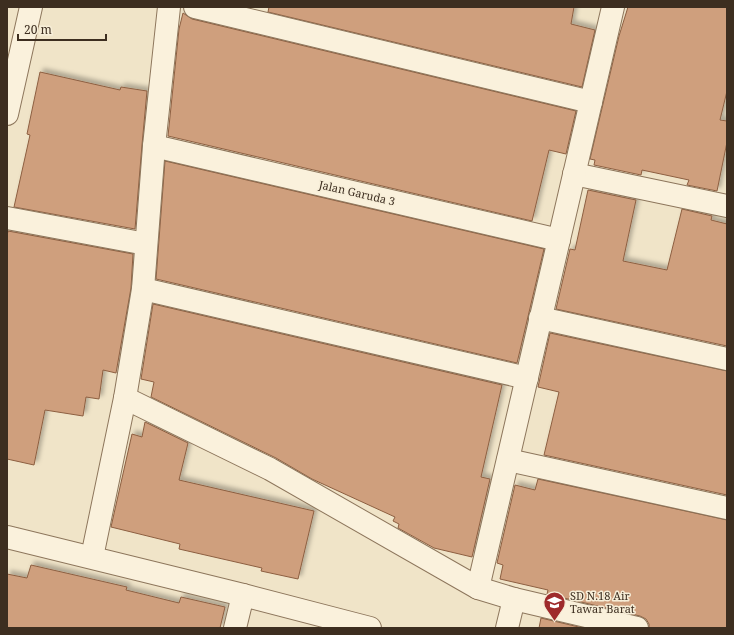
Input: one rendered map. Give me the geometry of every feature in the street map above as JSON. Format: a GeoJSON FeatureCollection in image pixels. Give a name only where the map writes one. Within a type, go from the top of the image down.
{"type":"FeatureCollection","features":[{"type":"Feature","properties":{"kind":"street"},"geometry":{"type":"LineString","coordinates":[[7,114],[31,7]]}},
{"type":"Feature","properties":{"kind":"street"},"geometry":{"type":"LineString","coordinates":[[92,557],[125,398],[142,289],[154,146],[169,7]]}},
{"type":"Feature","properties":{"kind":"street"},"geometry":{"type":"LineString","coordinates":[[195,7],[591,102]]}},
{"type":"Feature","properties":{"kind":"street"},"geometry":{"type":"LineString","coordinates":[[478,588],[613,7]]}},
{"type":"Feature","properties":{"kind":"street","name":"Jalan Garuda 3"},"geometry":{"type":"LineString","coordinates":[[154,146],[559,240]]}},
{"type":"Feature","properties":{"kind":"street"},"geometry":{"type":"LineString","coordinates":[[574,174],[727,205]]}},
{"type":"Feature","properties":{"kind":"street"},"geometry":{"type":"LineString","coordinates":[[7,218],[146,244]]}},
{"type":"Feature","properties":{"kind":"street"},"geometry":{"type":"LineString","coordinates":[[142,289],[527,378]]}},
{"type":"Feature","properties":{"kind":"street"},"geometry":{"type":"LineString","coordinates":[[540,318],[727,359]]}},
{"type":"Feature","properties":{"kind":"street"},"geometry":{"type":"LineString","coordinates":[[125,398],[277,472],[478,588],[514,599],[637,628]]}},
{"type":"Feature","properties":{"kind":"street"},"geometry":{"type":"LineString","coordinates":[[508,460],[727,508]]}},
{"type":"Feature","properties":{"kind":"street"},"geometry":{"type":"LineString","coordinates":[[7,537],[92,557],[370,628]]}},
{"type":"Feature","properties":{"kind":"street"},"geometry":{"type":"LineString","coordinates":[[235,628],[243,595]]}},
{"type":"Feature","properties":{"kind":"street"},"geometry":{"type":"LineString","coordinates":[[507,628],[514,599]]}},
{"type":"Feature","properties":{"kind":"building"},"geometry":{"type":"Polygon","coordinates":[[[269,7],[574,7],[571,24],[595,30],[582,87],[268,12],[269,7]]]}},
{"type":"Feature","properties":{"kind":"building"},"geometry":{"type":"Polygon","coordinates":[[[628,7],[727,7],[727,91],[720,120],[727,121],[727,142],[717,191],[687,185],[689,180],[642,170],[641,175],[594,165],[595,160],[590,159],[619,36],[628,7]]]}},
{"type":"Feature","properties":{"kind":"building"},"geometry":{"type":"Polygon","coordinates":[[[183,13],[192,19],[576,111],[566,154],[549,150],[532,221],[168,136],[179,29],[183,13]]]}},
{"type":"Feature","properties":{"kind":"building"},"geometry":{"type":"Polygon","coordinates":[[[40,72],[120,90],[121,87],[147,91],[135,229],[14,207],[30,135],[27,134],[40,72]]]}},
{"type":"Feature","properties":{"kind":"building"},"geometry":{"type":"Polygon","coordinates":[[[165,161],[544,249],[517,363],[156,279],[165,161]]]}},
{"type":"Feature","properties":{"kind":"building"},"geometry":{"type":"Polygon","coordinates":[[[588,190],[636,200],[623,261],[667,270],[682,209],[712,216],[711,220],[727,224],[727,346],[556,309],[570,249],[575,250],[588,190]]]}},
{"type":"Feature","properties":{"kind":"building"},"geometry":{"type":"Polygon","coordinates":[[[8,231],[133,254],[131,288],[116,373],[103,370],[99,399],[86,397],[83,416],[45,410],[34,465],[7,459],[8,231]]]}},
{"type":"Feature","properties":{"kind":"building"},"geometry":{"type":"Polygon","coordinates":[[[153,304],[502,385],[481,477],[490,479],[472,557],[434,548],[398,528],[399,524],[393,521],[395,517],[312,479],[276,458],[151,397],[154,382],[141,379],[153,304]]]}},
{"type":"Feature","properties":{"kind":"building"},"geometry":{"type":"Polygon","coordinates":[[[550,333],[727,371],[727,495],[544,455],[559,392],[538,387],[550,333]]]}},
{"type":"Feature","properties":{"kind":"building"},"geometry":{"type":"Polygon","coordinates":[[[145,422],[188,443],[179,480],[314,511],[298,579],[261,571],[262,568],[179,549],[180,544],[111,527],[132,434],[142,437],[145,422]]]}},
{"type":"Feature","properties":{"kind":"building"},"geometry":{"type":"Polygon","coordinates":[[[538,479],[727,520],[727,628],[649,628],[649,624],[646,619],[640,616],[547,594],[548,590],[500,579],[503,565],[497,563],[515,485],[535,490],[538,479]]]}},
{"type":"Feature","properties":{"kind":"building"},"geometry":{"type":"Polygon","coordinates":[[[31,565],[127,587],[126,590],[179,603],[181,597],[225,607],[220,628],[7,628],[7,574],[27,578],[31,565]]]}},
{"type":"Feature","properties":{"kind":"building","name":"SD N.18 Air Tawar Barat"},"geometry":{"type":"Polygon","coordinates":[[[541,618],[583,628],[539,628],[541,618]]]}},
{"type":"Feature","properties":{"kind":"place","name":"SD N.18 Air Tawar Barat"},"geometry":{"type":"Point","coordinates":[555,622]}}]}
